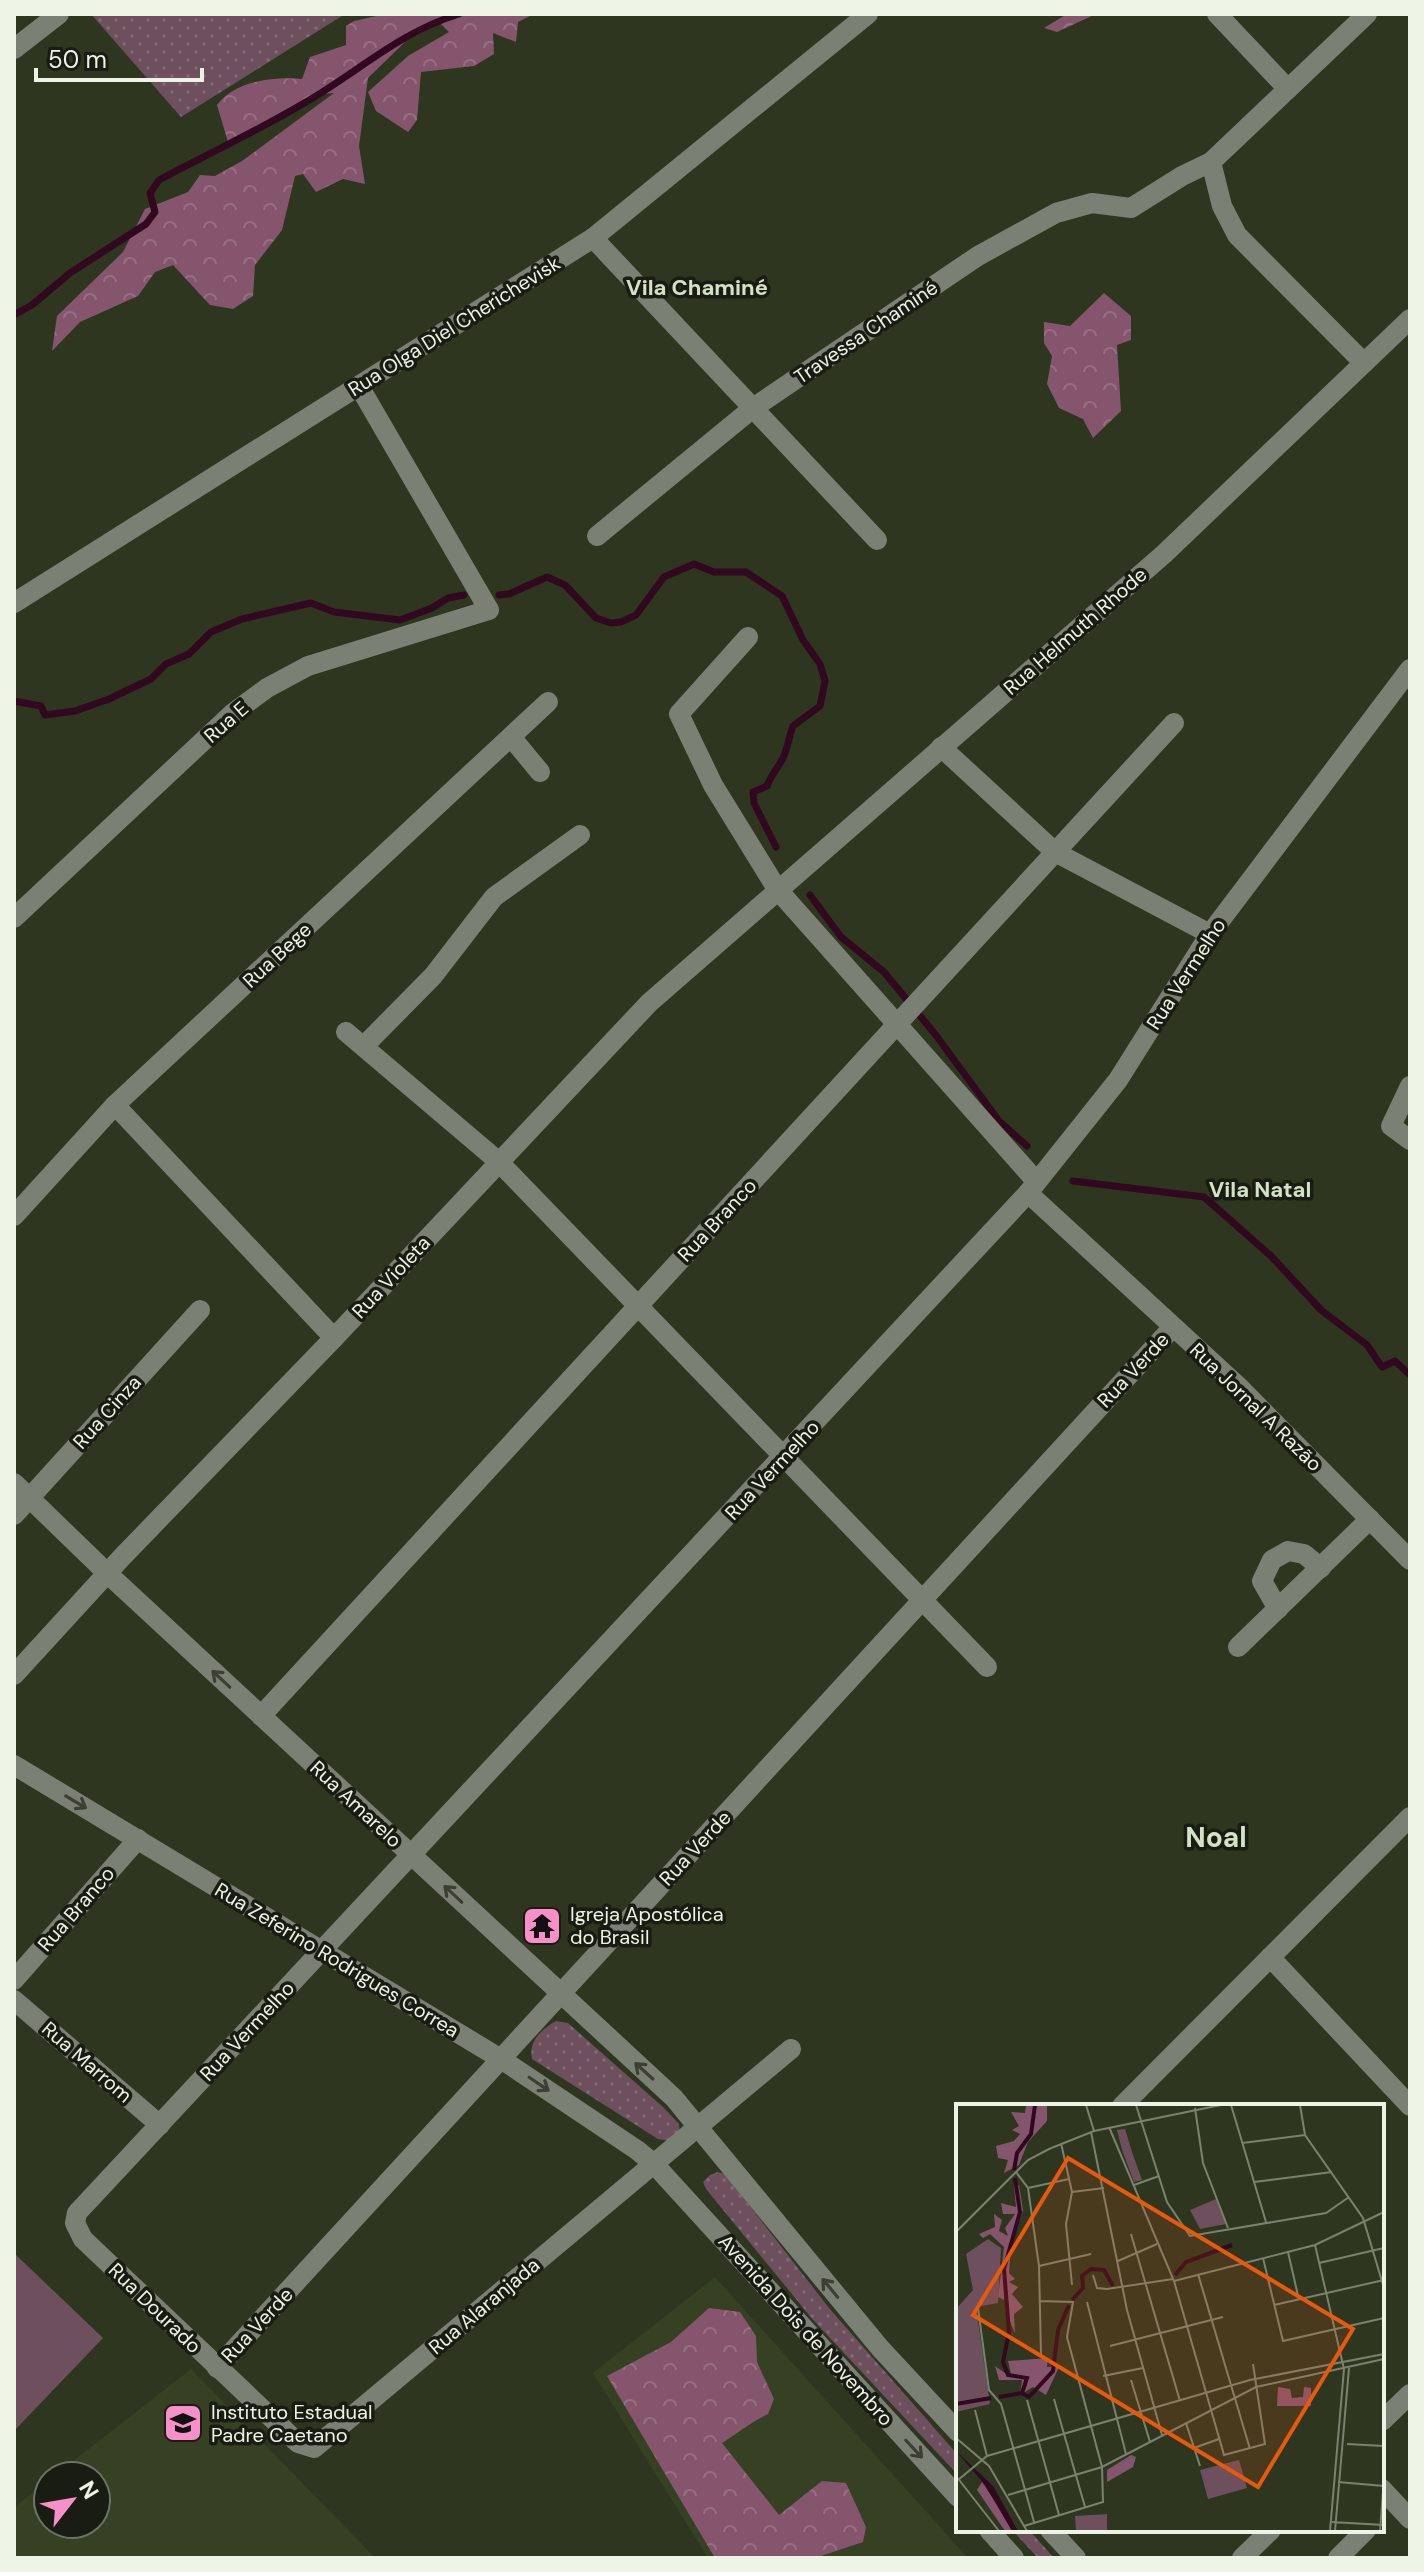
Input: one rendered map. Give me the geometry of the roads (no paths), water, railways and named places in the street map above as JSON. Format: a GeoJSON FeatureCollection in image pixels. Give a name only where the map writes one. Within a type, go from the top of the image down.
{"type":"FeatureCollection","features":[{"type":"Feature","properties":{"kind":"street"},"geometry":{"type":"LineString","coordinates":[[14,49],[59,14]]}},
{"type":"Feature","properties":{"kind":"street","name":"Rua Olga Diel Cherichevisk"},"geometry":{"type":"LineString","coordinates":[[14,603],[593,238],[868,14]]}},
{"type":"Feature","properties":{"kind":"street"},"geometry":{"type":"LineString","coordinates":[[1217,14],[1288,89]]}},
{"type":"Feature","properties":{"kind":"street","name":"Travessa Chaminé"},"geometry":{"type":"LineString","coordinates":[[597,536],[753,408],[978,256],[1056,213],[1092,203],[1131,208],[1211,162],[1367,14]]}},
{"type":"Feature","properties":{"kind":"street"},"geometry":{"type":"LineString","coordinates":[[1211,162],[1222,206],[1237,235],[1364,363]]}},
{"type":"Feature","properties":{"kind":"street"},"geometry":{"type":"LineString","coordinates":[[593,238],[877,540]]}},
{"type":"Feature","properties":{"kind":"street","name":"Rua Helmuth Rhode"},"geometry":{"type":"LineString","coordinates":[[777,889],[1164,554],[1410,319]]}},
{"type":"Feature","properties":{"kind":"street","name":"Rua E"},"geometry":{"type":"LineString","coordinates":[[14,918],[233,713],[267,688],[308,666],[489,610],[359,386]]}},
{"type":"Feature","properties":{"kind":"street","name":"Rua Jornal A Razão"},"geometry":{"type":"LineString","coordinates":[[748,637],[679,714],[713,785],[777,889],[897,1024],[1032,1187],[1173,1327],[1238,1386],[1410,1560]]}},
{"type":"Feature","properties":{"kind":"street","name":"Rua Vermelho"},"geometry":{"type":"LineString","coordinates":[[75,2223],[77,2213],[785,1457],[1032,1187],[1118,1080],[1210,934],[1410,669]]}},
{"type":"Feature","properties":{"kind":"street","name":"Rua Bege"},"geometry":{"type":"LineString","coordinates":[[14,1216],[115,1105],[548,702]]}},
{"type":"Feature","properties":{"kind":"street","name":"Rua Branco"},"geometry":{"type":"LineString","coordinates":[[261,1716],[1174,723]]}},
{"type":"Feature","properties":{"kind":"street"},"geometry":{"type":"LineString","coordinates":[[511,737],[540,772]]}},
{"type":"Feature","properties":{"kind":"street"},"geometry":{"type":"LineString","coordinates":[[941,747],[1055,852],[1210,934]]}},
{"type":"Feature","properties":{"kind":"street"},"geometry":{"type":"LineString","coordinates":[[364,1046],[433,976],[494,897],[580,835]]}},
{"type":"Feature","properties":{"kind":"street","name":"Rua Violeta"},"geometry":{"type":"LineString","coordinates":[[14,1675],[107,1573],[334,1338],[649,1003],[777,889]]}},
{"type":"Feature","properties":{"kind":"street"},"geometry":{"type":"LineString","coordinates":[[346,1032],[498,1161],[987,1667]]}},
{"type":"Feature","properties":{"kind":"street"},"geometry":{"type":"LineString","coordinates":[[1410,1086],[1391,1126],[1410,1140]]}},
{"type":"Feature","properties":{"kind":"street"},"geometry":{"type":"LineString","coordinates":[[115,1105],[334,1338]]}},
{"type":"Feature","properties":{"kind":"street","name":"Rua Cinza"},"geometry":{"type":"LineString","coordinates":[[14,1515],[200,1310]]}},
{"type":"Feature","properties":{"kind":"street","name":"Rua Verde"},"geometry":{"type":"LineString","coordinates":[[217,2368],[1173,1327]]}},
{"type":"Feature","properties":{"kind":"street","name":"Rua Amarelo"},"geometry":{"type":"LineString","coordinates":[[14,1483],[107,1573],[674,2098],[697,2127]]}},
{"type":"Feature","properties":{"kind":"street"},"geometry":{"type":"LineString","coordinates":[[1238,1647],[1370,1519]]}},
{"type":"Feature","properties":{"kind":"street"},"geometry":{"type":"LineString","coordinates":[[1278,1609],[1262,1581],[1272,1560],[1288,1551],[1304,1554],[1321,1568]]}},
{"type":"Feature","properties":{"kind":"street","name":"Rua Zeferino Rodrigues Correa"},"geometry":{"type":"LineString","coordinates":[[14,1765],[501,2059],[654,2164]]}},
{"type":"Feature","properties":{"kind":"street"},"geometry":{"type":"LineString","coordinates":[[1124,2104],[1410,1817]]}},
{"type":"Feature","properties":{"kind":"street","name":"Rua Branco"},"geometry":{"type":"LineString","coordinates":[[14,1980],[138,1839]]}},
{"type":"Feature","properties":{"kind":"street"},"geometry":{"type":"LineString","coordinates":[[1270,1957],[1409,2102]]}},
{"type":"Feature","properties":{"kind":"street","name":"Rua Marrom"},"geometry":{"type":"LineString","coordinates":[[14,2000],[160,2125]]}},
{"type":"Feature","properties":{"kind":"street"},"geometry":{"type":"LineString","coordinates":[[791,2049],[697,2127],[880,2348],[956,2430]]}},
{"type":"Feature","properties":{"kind":"street","name":"Rua Alaranjada"},"geometry":{"type":"LineString","coordinates":[[314,2448],[697,2127]]}},
{"type":"Feature","properties":{"kind":"street","name":"Avenida Dois de Novembro"},"geometry":{"type":"LineString","coordinates":[[654,2164],[956,2495]]}},
{"type":"Feature","properties":{"kind":"street","name":"Rua Dourado"},"geometry":{"type":"LineString","coordinates":[[75,2223],[83,2239],[217,2368],[298,2443],[314,2448]]}},
{"type":"Feature","properties":{"kind":"street"},"geometry":{"type":"LineString","coordinates":[[1384,2419],[1410,2394]]}},
{"type":"Feature","properties":{"kind":"street"},"geometry":{"type":"LineString","coordinates":[[1386,2502],[1410,2519]]}},
{"type":"Feature","properties":{"kind":"street"},"geometry":{"type":"LineString","coordinates":[[991,2532],[1014,2558]]}},
{"type":"Feature","properties":{"kind":"street"},"geometry":{"type":"LineString","coordinates":[[1052,2532],[1076,2558]]}},
{"type":"Feature","properties":{"kind":"street"},"geometry":{"type":"LineString","coordinates":[[1242,2558],[1269,2532]]}},
{"type":"Feature","properties":{"kind":"street"},"geometry":{"type":"LineString","coordinates":[[1338,2558],[1364,2532]]}},
{"type":"Feature","properties":{"kind":"waterway"},"geometry":{"type":"LineString","coordinates":[[14,315],[32,305],[70,273],[146,224],[155,212],[150,193],[159,180],[292,110],[419,30],[459,14]]}},
{"type":"Feature","properties":{"kind":"waterway"},"geometry":{"type":"LineString","coordinates":[[499,595],[509,594],[547,577],[565,585],[596,618],[611,623],[621,622],[636,615],[664,577],[694,564],[714,572],[746,572],[782,596],[803,640],[820,664],[825,681],[820,706],[793,726],[783,758],[767,786],[753,792],[754,803],[776,847]]}},
{"type":"Feature","properties":{"kind":"waterway"},"geometry":{"type":"LineString","coordinates":[[14,701],[41,706],[45,715],[75,711],[109,699],[151,679],[166,664],[189,654],[211,632],[242,619],[311,603],[334,612],[400,620],[432,608],[448,598],[464,595]]}},
{"type":"Feature","properties":{"kind":"waterway"},"geometry":{"type":"LineString","coordinates":[[810,895],[841,937],[884,972],[935,1034],[999,1121],[1027,1146]]}},
{"type":"Feature","properties":{"kind":"waterway"},"geometry":{"type":"LineString","coordinates":[[1073,1181],[1204,1197],[1271,1256],[1321,1310],[1367,1345],[1382,1367],[1395,1361],[1410,1375]]}},
{"type":"Feature","properties":{"kind":"place","name":"Igreja Apostólica do Brasil"},"geometry":{"type":"Point","coordinates":[542,1926]}},
{"type":"Feature","properties":{"kind":"place","name":"Instituto Estadual Padre Caetano"},"geometry":{"type":"Point","coordinates":[183,2423]}},
{"type":"Feature","properties":{"kind":"district","name":"Vila Chaminé"},"geometry":{"type":"Point","coordinates":[697,287]}},
{"type":"Feature","properties":{"kind":"district","name":"Vila Natal"},"geometry":{"type":"Point","coordinates":[1260,1189]}},
{"type":"Feature","properties":{"kind":"district","name":"Noal"},"geometry":{"type":"Point","coordinates":[1216,1837]}}]}
